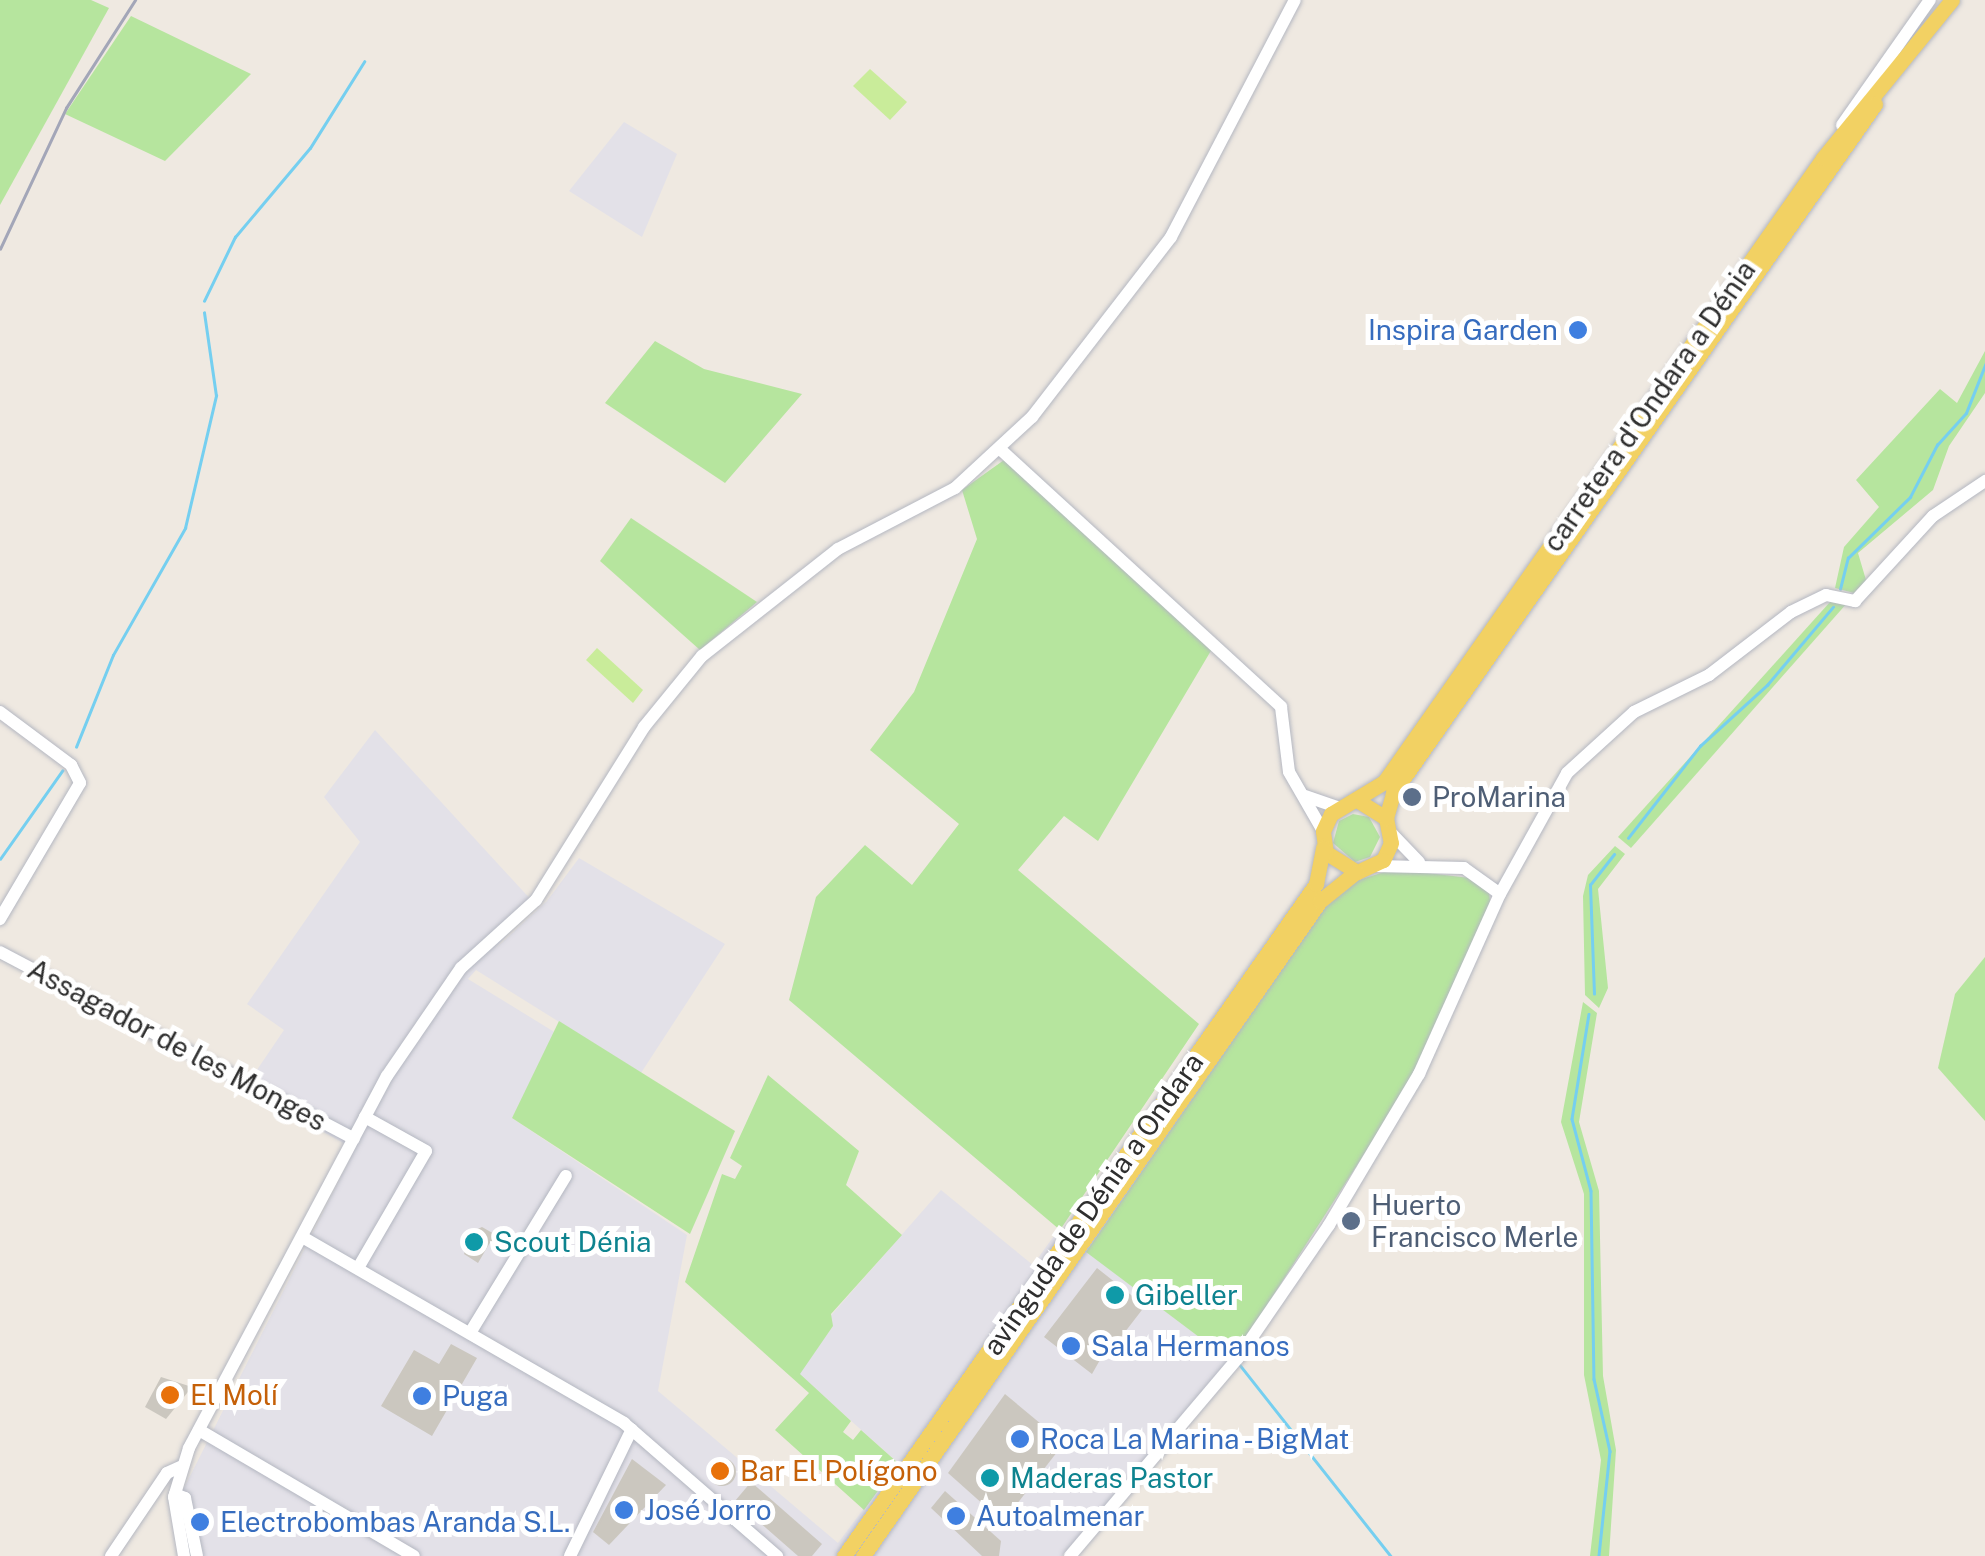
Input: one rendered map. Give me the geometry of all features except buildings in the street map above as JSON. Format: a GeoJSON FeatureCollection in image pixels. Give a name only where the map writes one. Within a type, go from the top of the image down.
{"type":"FeatureCollection","features":[{"type":"Feature","properties":{"kind":"main road","name":"carretera d'Ondara a Dénia"},"geometry":{"type":"LineString","coordinates":[[1360,802],[1384,782],[1822,158],[1941,4]]}},
{"type":"Feature","properties":{"kind":"main road","name":"carretera d'Ondara a Dénia"},"geometry":{"type":"LineString","coordinates":[[1389,826],[1393,793],[1941,4]]}},
{"type":"Feature","properties":{"kind":"main road"},"geometry":{"type":"LineString","coordinates":[[1360,802],[1389,826],[1376,866],[1358,872],[1332,861],[1323,838],[1339,808],[1360,802]]}},
{"type":"Feature","properties":{"kind":"main road","name":"avinguda de Dénia a Ondara"},"geometry":{"type":"LineString","coordinates":[[844,1556],[1316,884],[1323,838]]}},
{"type":"Feature","properties":{"kind":"main road","name":"avinguda de Dénia a Ondara"},"geometry":{"type":"LineString","coordinates":[[863,1556],[1320,901],[1358,872]]}},
{"type":"Feature","properties":{"kind":"street"},"geometry":{"type":"LineString","coordinates":[[184,1556],[175,1494],[180,1467],[365,1117],[461,968],[536,900],[660,703],[702,656],[838,549],[955,488],[1002,450],[1171,237],[1295,0]]}},
{"type":"Feature","properties":{"kind":"street"},"geometry":{"type":"LineString","coordinates":[[1002,450],[1282,707],[1295,789],[1323,838]]}},
{"type":"Feature","properties":{"kind":"street"},"geometry":{"type":"LineString","coordinates":[[1070,1556],[1238,1358],[1329,1225],[1420,1074],[1500,894],[1567,773],[1593,744],[1634,712],[1708,675],[1805,604],[1832,594],[1855,601],[1933,516],[1985,480]]}},
{"type":"Feature","properties":{"kind":"street"},"geometry":{"type":"LineString","coordinates":[[0,712],[71,765],[80,783],[5,900],[0,920]]}},
{"type":"Feature","properties":{"kind":"street"},"geometry":{"type":"LineString","coordinates":[[1295,789],[1339,808]]}},
{"type":"Feature","properties":{"kind":"street"},"geometry":{"type":"LineString","coordinates":[[1389,826],[1419,862]]}},
{"type":"Feature","properties":{"kind":"street"},"geometry":{"type":"LineString","coordinates":[[1376,866],[1419,862],[1464,868],[1500,894]]}},
{"type":"Feature","properties":{"kind":"street","name":"Assagador de les Monges"},"geometry":{"type":"LineString","coordinates":[[0,952],[354,1139]]}},
{"type":"Feature","properties":{"kind":"street"},"geometry":{"type":"LineString","coordinates":[[358,1268],[426,1151],[365,1117]]}},
{"type":"Feature","properties":{"kind":"street"},"geometry":{"type":"LineString","coordinates":[[470,1333],[566,1176]]}},
{"type":"Feature","properties":{"kind":"street"},"geometry":{"type":"LineString","coordinates":[[304,1238],[632,1428],[775,1555]]}},
{"type":"Feature","properties":{"kind":"street"},"geometry":{"type":"LineString","coordinates":[[570,1556],[632,1428]]}},
{"type":"Feature","properties":{"kind":"street"},"geometry":{"type":"LineString","coordinates":[[199,1430],[414,1556]]}},
{"type":"Feature","properties":{"kind":"street"},"geometry":{"type":"LineString","coordinates":[[111,1556],[168,1473],[180,1467]]}},
{"type":"Feature","properties":{"kind":"street"},"geometry":{"type":"LineString","coordinates":[[175,1494],[185,1498],[197,1556]]}},
{"type":"Feature","properties":{"kind":"shaded area"},"geometry":{"type":"Polygon","coordinates":[[[624,122],[677,154],[642,237],[569,191],[624,122]]]}},
{"type":"Feature","properties":{"kind":"shaded area"},"geometry":{"type":"Polygon","coordinates":[[[375,730],[534,903],[495,949],[547,901],[579,858],[725,944],[641,1073],[476,970],[468,979],[556,1033],[512,1118],[687,1235],[658,1391],[838,1543],[898,1463],[799,1374],[833,1326],[827,1320],[941,1190],[1033,1265],[1059,1229],[1231,1361],[1062,1556],[190,1556],[179,1498],[355,1149],[244,1089],[284,1030],[247,1004],[360,842],[324,797],[375,730]]]}},
{"type":"Feature","properties":{"kind":"green space"},"geometry":{"type":"Polygon","coordinates":[[[0,0],[91,0],[109,8],[0,205],[0,0]]]}},
{"type":"Feature","properties":{"kind":"green space"},"geometry":{"type":"Polygon","coordinates":[[[131,16],[251,74],[165,161],[65,114],[131,16]]]}},
{"type":"Feature","properties":{"kind":"green space"},"geometry":{"type":"Polygon","coordinates":[[[870,69],[907,102],[890,120],[853,86],[870,69]]]}},
{"type":"Feature","properties":{"kind":"green space"},"geometry":{"type":"Polygon","coordinates":[[[655,341],[704,369],[802,394],[725,483],[605,403],[655,341]]]}},
{"type":"Feature","properties":{"kind":"green space"},"geometry":{"type":"Polygon","coordinates":[[[1985,351],[1985,393],[1949,446],[1933,490],[1858,553],[1866,580],[1854,593],[1835,588],[1844,547],[1879,507],[1856,480],[1940,389],[1957,403],[1985,351]]]}},
{"type":"Feature","properties":{"kind":"green space"},"geometry":{"type":"Polygon","coordinates":[[[1004,460],[1212,649],[1098,841],[1064,816],[1018,870],[1199,1024],[1060,1230],[789,1000],[816,897],[865,845],[912,885],[959,824],[870,750],[914,692],[977,539],[962,490],[1004,460]]]}},
{"type":"Feature","properties":{"kind":"green space"},"geometry":{"type":"Polygon","coordinates":[[[631,518],[757,602],[700,650],[600,561],[631,518]]]}},
{"type":"Feature","properties":{"kind":"green space"},"geometry":{"type":"Polygon","coordinates":[[[1830,602],[1848,602],[1631,848],[1618,837],[1830,602]]]}},
{"type":"Feature","properties":{"kind":"green space"},"geometry":{"type":"Polygon","coordinates":[[[597,648],[643,690],[633,703],[586,660],[597,648]]]}},
{"type":"Feature","properties":{"kind":"green space"},"geometry":{"type":"Polygon","coordinates":[[[1353,814],[1369,817],[1380,837],[1370,857],[1355,862],[1333,843],[1339,821],[1353,814]]]}},
{"type":"Feature","properties":{"kind":"green space"},"geometry":{"type":"Polygon","coordinates":[[[1615,846],[1625,854],[1598,889],[1608,988],[1599,1008],[1585,995],[1583,896],[1588,875],[1615,846]]]}},
{"type":"Feature","properties":{"kind":"green space"},"geometry":{"type":"Polygon","coordinates":[[[1394,869],[1470,878],[1489,893],[1491,906],[1417,1072],[1231,1361],[1086,1252],[1330,900],[1352,882],[1394,869]]]}},
{"type":"Feature","properties":{"kind":"green space"},"geometry":{"type":"Polygon","coordinates":[[[1985,957],[1985,1121],[1938,1068],[1955,994],[1985,957]]]}},
{"type":"Feature","properties":{"kind":"green space"},"geometry":{"type":"Polygon","coordinates":[[[1583,1002],[1597,1013],[1579,1122],[1599,1191],[1603,1376],[1616,1450],[1609,1556],[1590,1556],[1601,1460],[1584,1375],[1584,1194],[1561,1122],[1583,1002]]]}},
{"type":"Feature","properties":{"kind":"green space"},"geometry":{"type":"Polygon","coordinates":[[[559,1021],[735,1131],[690,1234],[512,1118],[559,1021]]]}},
{"type":"Feature","properties":{"kind":"green space"},"geometry":{"type":"Polygon","coordinates":[[[768,1075],[859,1151],[846,1185],[902,1235],[831,1314],[833,1326],[800,1374],[851,1421],[843,1432],[853,1440],[861,1430],[898,1463],[864,1510],[775,1430],[809,1393],[685,1282],[722,1174],[735,1179],[742,1166],[730,1158],[768,1075]]]}},
{"type":"Feature","properties":{"kind":"waterway"},"geometry":{"type":"LineString","coordinates":[[204,301],[235,237],[310,148],[364,62]]}},
{"type":"Feature","properties":{"kind":"waterway"},"geometry":{"type":"LineString","coordinates":[[76,747],[113,655],[185,528],[216,396],[204,313]]}},
{"type":"Feature","properties":{"kind":"waterway"},"geometry":{"type":"LineString","coordinates":[[1840,589],[1848,558],[1910,497],[1937,445],[1966,413],[1985,365]]}},
{"type":"Feature","properties":{"kind":"waterway"},"geometry":{"type":"LineString","coordinates":[[1628,838],[1700,746],[1767,685],[1833,607]]}},
{"type":"Feature","properties":{"kind":"waterway"},"geometry":{"type":"LineString","coordinates":[[0,859],[62,771]]}},
{"type":"Feature","properties":{"kind":"waterway"},"geometry":{"type":"LineString","coordinates":[[1594,994],[1590,885],[1614,854]]}},
{"type":"Feature","properties":{"kind":"waterway"},"geometry":{"type":"LineString","coordinates":[[1589,1014],[1572,1119],[1591,1191],[1594,1379],[1610,1451],[1599,1556]]}},
{"type":"Feature","properties":{"kind":"waterway"},"geometry":{"type":"LineString","coordinates":[[1240,1365],[1391,1556]]}},
{"type":"Feature","properties":{"kind":"tram line"},"geometry":{"type":"LineString","coordinates":[[0,249],[66,108],[135,0]]}},
{"type":"Feature","properties":{"kind":"place","name":"Inspira Garden"},"geometry":{"type":"Point","coordinates":[1578,330]}},
{"type":"Feature","properties":{"kind":"place","name":"ProMarina"},"geometry":{"type":"Point","coordinates":[1412,797]}},
{"type":"Feature","properties":{"kind":"place","name":"Huerto Francisco Merle"},"geometry":{"type":"Point","coordinates":[1351,1221]}},
{"type":"Feature","properties":{"kind":"place","name":"Scout Dénia"},"geometry":{"type":"Point","coordinates":[474,1242]}},
{"type":"Feature","properties":{"kind":"place","name":"Gibeller"},"geometry":{"type":"Point","coordinates":[1115,1295]}},
{"type":"Feature","properties":{"kind":"place","name":"Sala Hermanos"},"geometry":{"type":"Point","coordinates":[1071,1346]}},
{"type":"Feature","properties":{"kind":"place","name":"El Molí"},"geometry":{"type":"Point","coordinates":[170,1395]}},
{"type":"Feature","properties":{"kind":"place","name":"Puga"},"geometry":{"type":"Point","coordinates":[422,1396]}},
{"type":"Feature","properties":{"kind":"place","name":"Roca La Marina - BigMat"},"geometry":{"type":"Point","coordinates":[1020,1439]}},
{"type":"Feature","properties":{"kind":"place","name":"Bar El Polígono"},"geometry":{"type":"Point","coordinates":[720,1471]}},
{"type":"Feature","properties":{"kind":"place","name":"Maderas Pastor"},"geometry":{"type":"Point","coordinates":[990,1478]}},
{"type":"Feature","properties":{"kind":"place","name":"José Jorro"},"geometry":{"type":"Point","coordinates":[624,1510]}},
{"type":"Feature","properties":{"kind":"place","name":"Autoalmenar"},"geometry":{"type":"Point","coordinates":[956,1516]}},
{"type":"Feature","properties":{"kind":"place","name":"Electrobombas Aranda S.L."},"geometry":{"type":"Point","coordinates":[200,1522]}}]}
